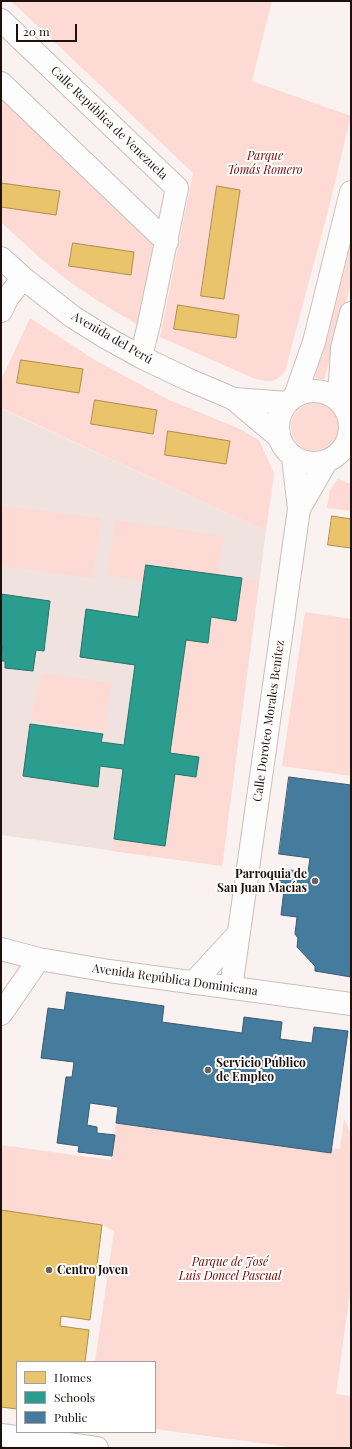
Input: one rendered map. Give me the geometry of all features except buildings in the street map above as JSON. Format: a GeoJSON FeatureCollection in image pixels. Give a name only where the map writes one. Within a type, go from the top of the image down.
{"type":"FeatureCollection","features":[{"type":"Feature","properties":{"kind":"street","name":"Calle República de Venezuela"},"geometry":{"type":"LineString","coordinates":[[1,20],[177,188],[167,242],[141,357]]}},
{"type":"Feature","properties":{"kind":"street"},"geometry":{"type":"LineString","coordinates":[[1,83],[167,242]]}},
{"type":"Feature","properties":{"kind":"street"},"geometry":{"type":"LineString","coordinates":[[347,204],[314,342],[291,400],[281,413],[278,424],[279,436],[285,448],[293,457],[304,462],[314,464],[337,458],[348,440],[350,429],[346,413],[342,348],[351,313]]}},
{"type":"Feature","properties":{"kind":"street","name":"Avenida del Perú"},"geometry":{"type":"LineString","coordinates":[[1,258],[23,278],[74,317],[105,337],[141,357],[234,400],[279,436]]}},
{"type":"Feature","properties":{"kind":"street"},"geometry":{"type":"LineString","coordinates":[[1,311],[8,297],[23,278]]}},
{"type":"Feature","properties":{"kind":"street"},"geometry":{"type":"LineString","coordinates":[[291,400],[306,392],[318,392],[329,395],[346,413]]}},
{"type":"Feature","properties":{"kind":"street","name":"Avenida del Perú"},"geometry":{"type":"LineString","coordinates":[[234,400],[291,400]]}},
{"type":"Feature","properties":{"kind":"street","name":"Calle Doroteo Morales Benítez"},"geometry":{"type":"LineString","coordinates":[[231,988],[299,509],[293,457]]}},
{"type":"Feature","properties":{"kind":"street","name":"Calle Doroteo Morales Benítez"},"geometry":{"type":"LineString","coordinates":[[299,509],[337,458]]}},
{"type":"Feature","properties":{"kind":"street"},"geometry":{"type":"LineString","coordinates":[[193,983],[239,933]]}},
{"type":"Feature","properties":{"kind":"street","name":"Avenida República Dominicana"},"geometry":{"type":"LineString","coordinates":[[1,951],[39,959],[149,977],[351,1004]]}},
{"type":"Feature","properties":{"kind":"street"},"geometry":{"type":"LineString","coordinates":[[1,1014],[39,959]]}},
{"type":"Feature","properties":{"kind":"street"},"geometry":{"type":"LineString","coordinates":[[1,1435],[97,1448]]}},
{"type":"Feature","properties":{"kind":"shaded area"},"geometry":{"type":"Polygon","coordinates":[[[2,409],[266,531],[222,866],[1,835],[2,409]]]}},
{"type":"Feature","properties":{"kind":"green space","name":"Parque Tomás Romero"},"geometry":{"type":"Polygon","coordinates":[[[11,1],[272,1],[252,81],[351,116],[329,207],[285,371],[278,378],[267,381],[253,378],[160,337],[193,173],[11,1]]]}},
{"type":"Feature","properties":{"kind":"green space"},"geometry":{"type":"Polygon","coordinates":[[[1,98],[153,244],[138,325],[92,297],[63,277],[1,222],[1,98]]]}},
{"type":"Feature","properties":{"kind":"green space"},"geometry":{"type":"Polygon","coordinates":[[[351,235],[351,284],[324,380],[315,378],[351,235]]]}},
{"type":"Feature","properties":{"kind":"green space"},"geometry":{"type":"Polygon","coordinates":[[[30,318],[95,360],[169,400],[238,428],[259,440],[274,473],[266,531],[1,408],[1,380],[30,318]]]}},
{"type":"Feature","properties":{"kind":"green space"},"geometry":{"type":"Polygon","coordinates":[[[315,403],[324,405],[332,410],[337,418],[339,427],[337,436],[332,444],[324,449],[315,451],[306,449],[298,444],[293,436],[291,427],[293,418],[298,410],[306,405],[315,403]]]}},
{"type":"Feature","properties":{"kind":"green space"},"geometry":{"type":"Polygon","coordinates":[[[338,479],[351,484],[351,511],[327,508],[330,490],[338,479]]]}},
{"type":"Feature","properties":{"kind":"green space"},"geometry":{"type":"Polygon","coordinates":[[[1,506],[101,518],[93,578],[1,566],[1,506]]]}},
{"type":"Feature","properties":{"kind":"green space"},"geometry":{"type":"Polygon","coordinates":[[[115,520],[224,536],[218,575],[146,565],[143,581],[107,575],[115,520]]]}},
{"type":"Feature","properties":{"kind":"green space"},"geometry":{"type":"Polygon","coordinates":[[[242,578],[259,581],[222,866],[112,851],[114,839],[165,846],[175,774],[196,777],[199,758],[170,753],[186,640],[208,643],[211,617],[236,620],[242,578]]]}},
{"type":"Feature","properties":{"kind":"green space"},"geometry":{"type":"Polygon","coordinates":[[[305,612],[351,619],[351,776],[282,766],[305,612]]]}},
{"type":"Feature","properties":{"kind":"green space"},"geometry":{"type":"Polygon","coordinates":[[[42,673],[112,683],[104,730],[30,720],[42,673]]]}},
{"type":"Feature","properties":{"kind":"green space","name":"Parque de José Luis Doncel Pascual"},"geometry":{"type":"Polygon","coordinates":[[[344,1119],[351,1133],[351,1285],[336,1394],[351,1396],[351,1448],[297,1448],[156,1429],[156,1361],[95,1361],[114,1231],[102,1225],[1,1210],[1,1145],[111,1160],[116,1123],[331,1153],[332,1148],[340,1149],[344,1119]]]}},
{"type":"Feature","properties":{"kind":"place","name":"Parroquia de San Juan Macías"},"geometry":{"type":"Point","coordinates":[315,881]}},
{"type":"Feature","properties":{"kind":"place","name":"Servicio Público de Empleo"},"geometry":{"type":"Point","coordinates":[208,1070]}},
{"type":"Feature","properties":{"kind":"place","name":"Centro Joven"},"geometry":{"type":"Point","coordinates":[49,1270]}}]}
